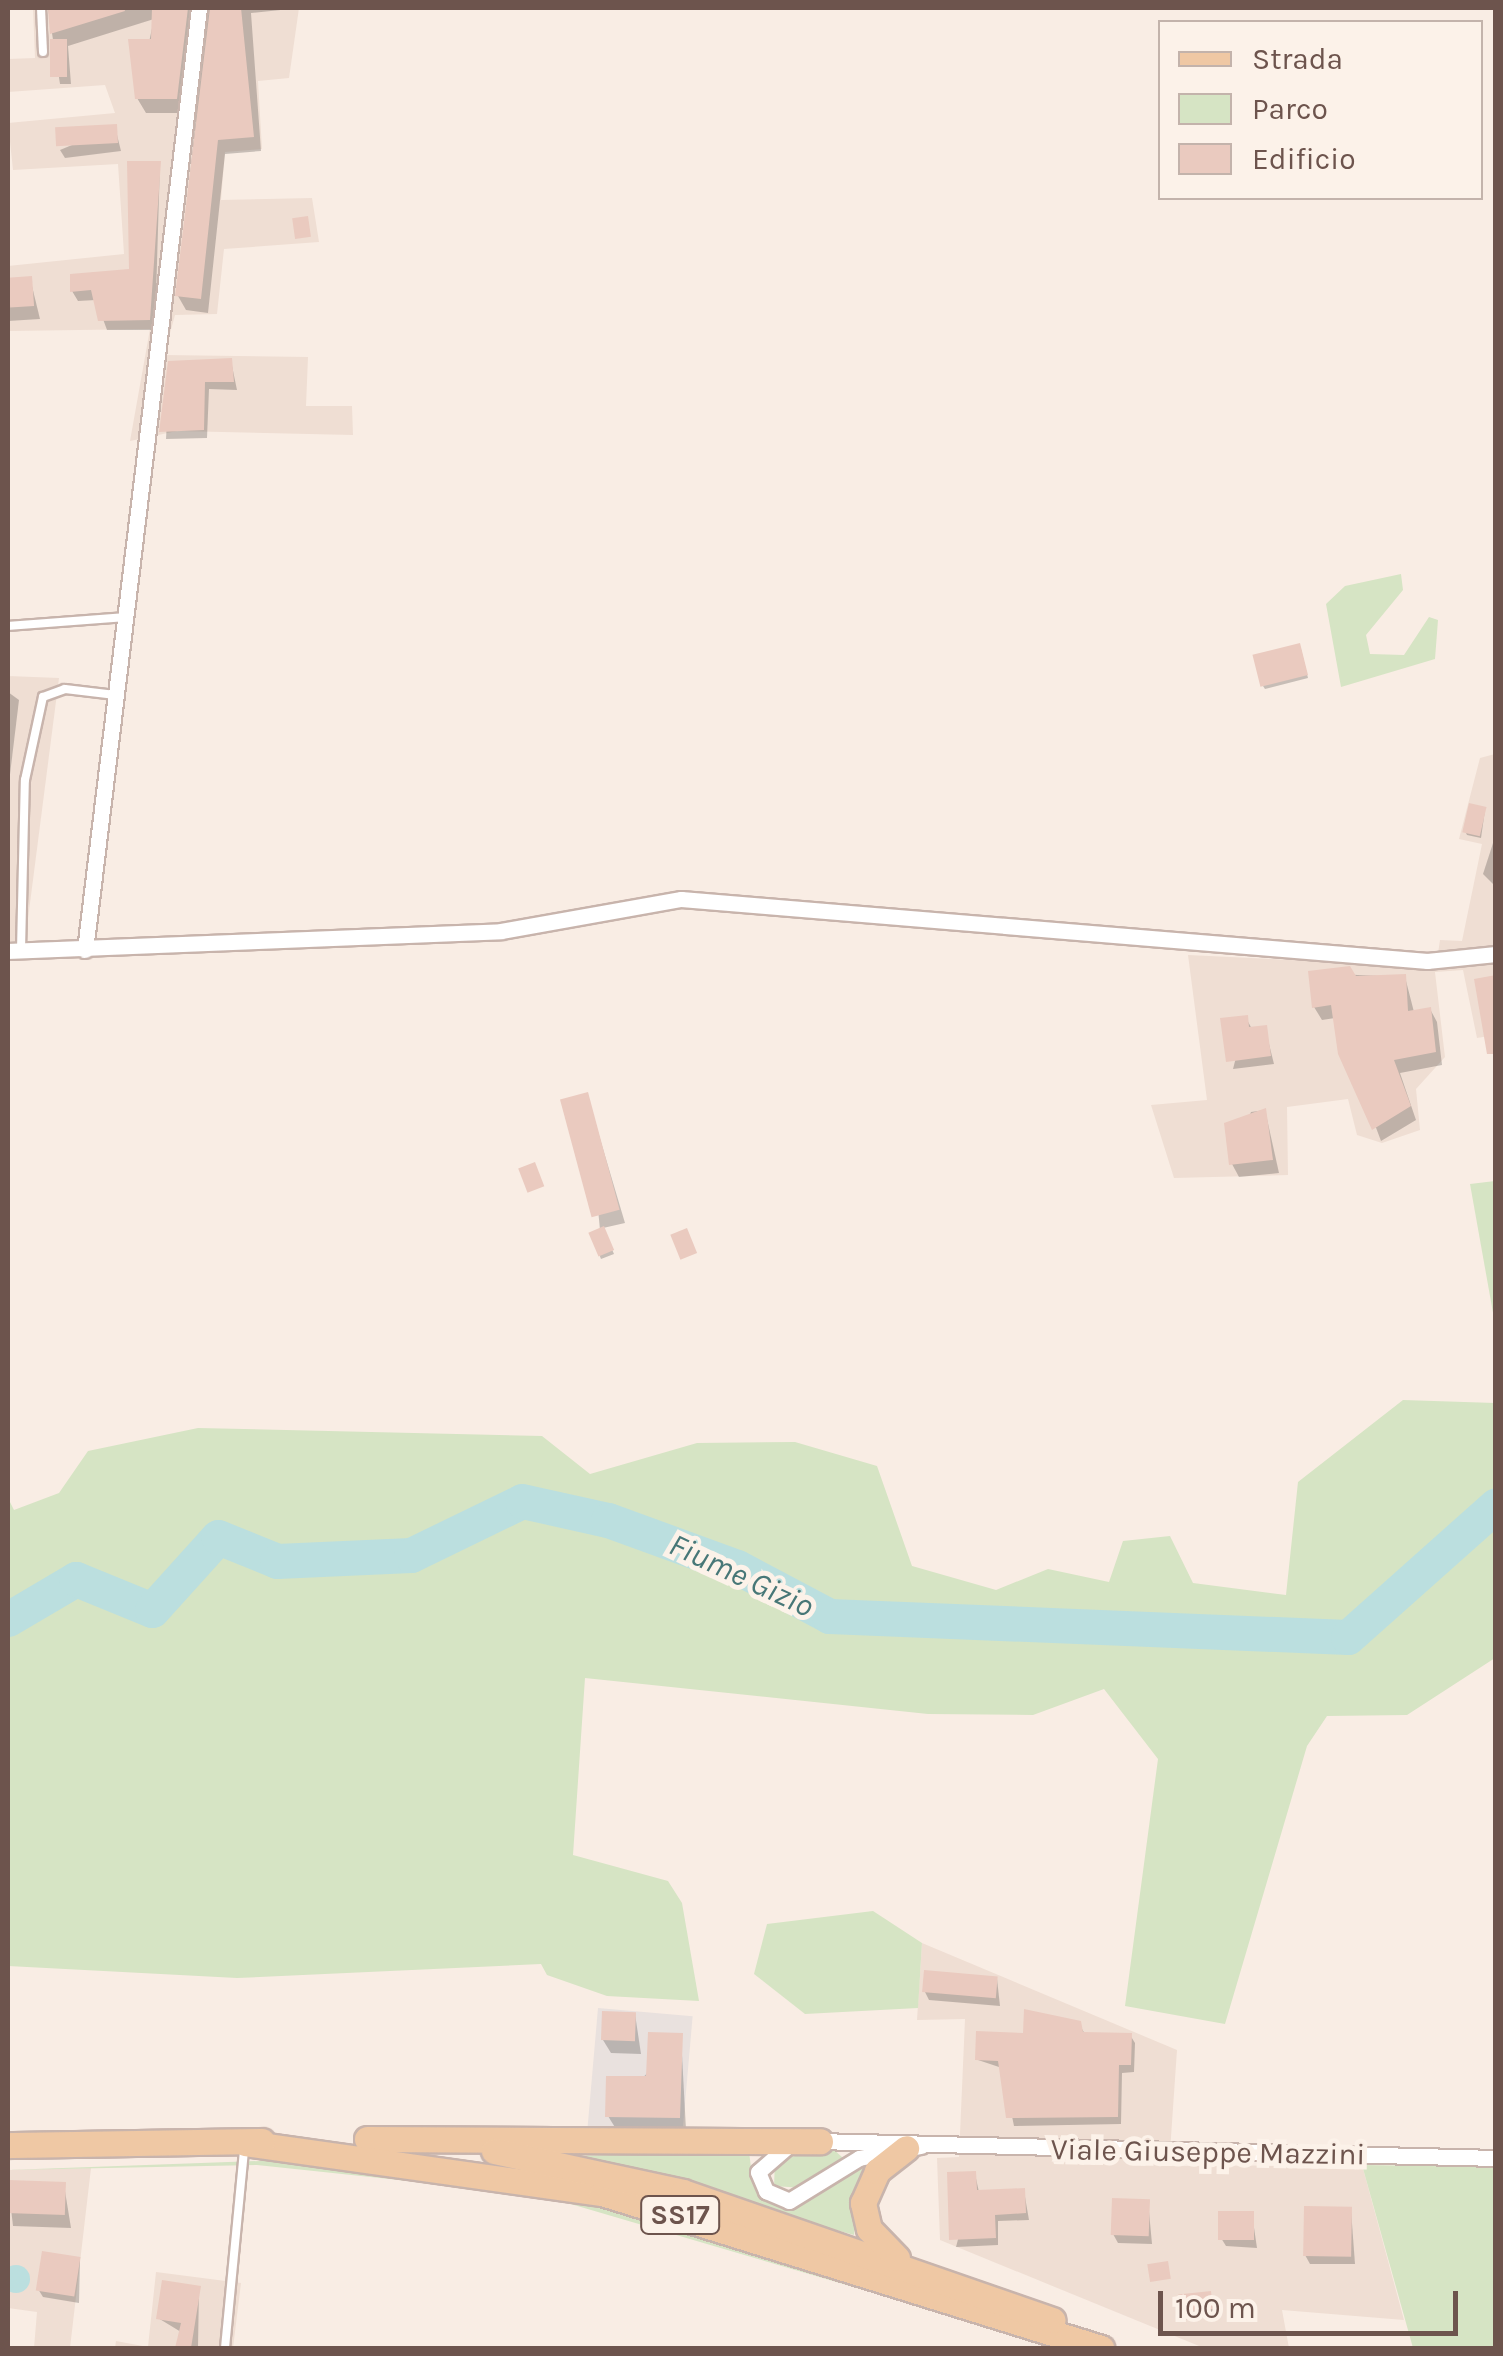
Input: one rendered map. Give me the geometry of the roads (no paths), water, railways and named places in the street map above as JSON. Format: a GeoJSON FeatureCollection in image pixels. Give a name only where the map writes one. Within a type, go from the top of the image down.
{"type":"FeatureCollection","features":[{"type":"Feature","properties":{"kind":"main road"},"geometry":{"type":"LineString","coordinates":[[424,2142],[820,2141]]}},
{"type":"Feature","properties":{"kind":"main road","name":"SS17"},"geometry":{"type":"LineString","coordinates":[[8,2146],[424,2142],[649,2182],[909,2268],[1123,2348]]}},
{"type":"Feature","properties":{"kind":"main road","name":"SS17"},"geometry":{"type":"LineString","coordinates":[[245,2143],[602,2193],[1101,2348]]}},
{"type":"Feature","properties":{"kind":"main road"},"geometry":{"type":"LineString","coordinates":[[909,2268],[873,2236],[863,2202],[877,2170],[913,2147]]}},
{"type":"Feature","properties":{"kind":"street"},"geometry":{"type":"LineString","coordinates":[[85,950],[198,8]]}},
{"type":"Feature","properties":{"kind":"street"},"geometry":{"type":"LineString","coordinates":[[14,951],[501,931],[681,899],[1428,961],[1496,954]]}},
{"type":"Feature","properties":{"kind":"street","name":"Viale Giuseppe Mazzini"},"geometry":{"type":"LineString","coordinates":[[913,2147],[859,2158],[795,2200],[766,2191],[758,2172],[768,2156],[820,2141],[913,2147],[1496,2158]]}},
{"type":"Feature","properties":{"kind":"lane"},"geometry":{"type":"LineString","coordinates":[[40,8],[42,52]]}},
{"type":"Feature","properties":{"kind":"lane"},"geometry":{"type":"LineString","coordinates":[[8,626],[126,617]]}},
{"type":"Feature","properties":{"kind":"lane"},"geometry":{"type":"LineString","coordinates":[[14,951],[24,780],[42,698],[65,690],[117,695]]}},
{"type":"Feature","properties":{"kind":"lane"},"geometry":{"type":"LineString","coordinates":[[225,2348],[245,2143]]}},
{"type":"Feature","properties":{"kind":"water"},"geometry":{"type":"Polygon","coordinates":[[[16,2265],[26,2269],[30,2279],[26,2289],[16,2293],[6,2289],[2,2279],[6,2269],[16,2265]]]}},
{"type":"Feature","properties":{"kind":"waterway","name":"Fiume Gizio"},"geometry":{"type":"LineString","coordinates":[[8,1619],[76,1579],[152,1610],[218,1537],[277,1561],[411,1555],[522,1501],[608,1520],[737,1567],[829,1616],[1348,1637],[1496,1505]]}}]}
